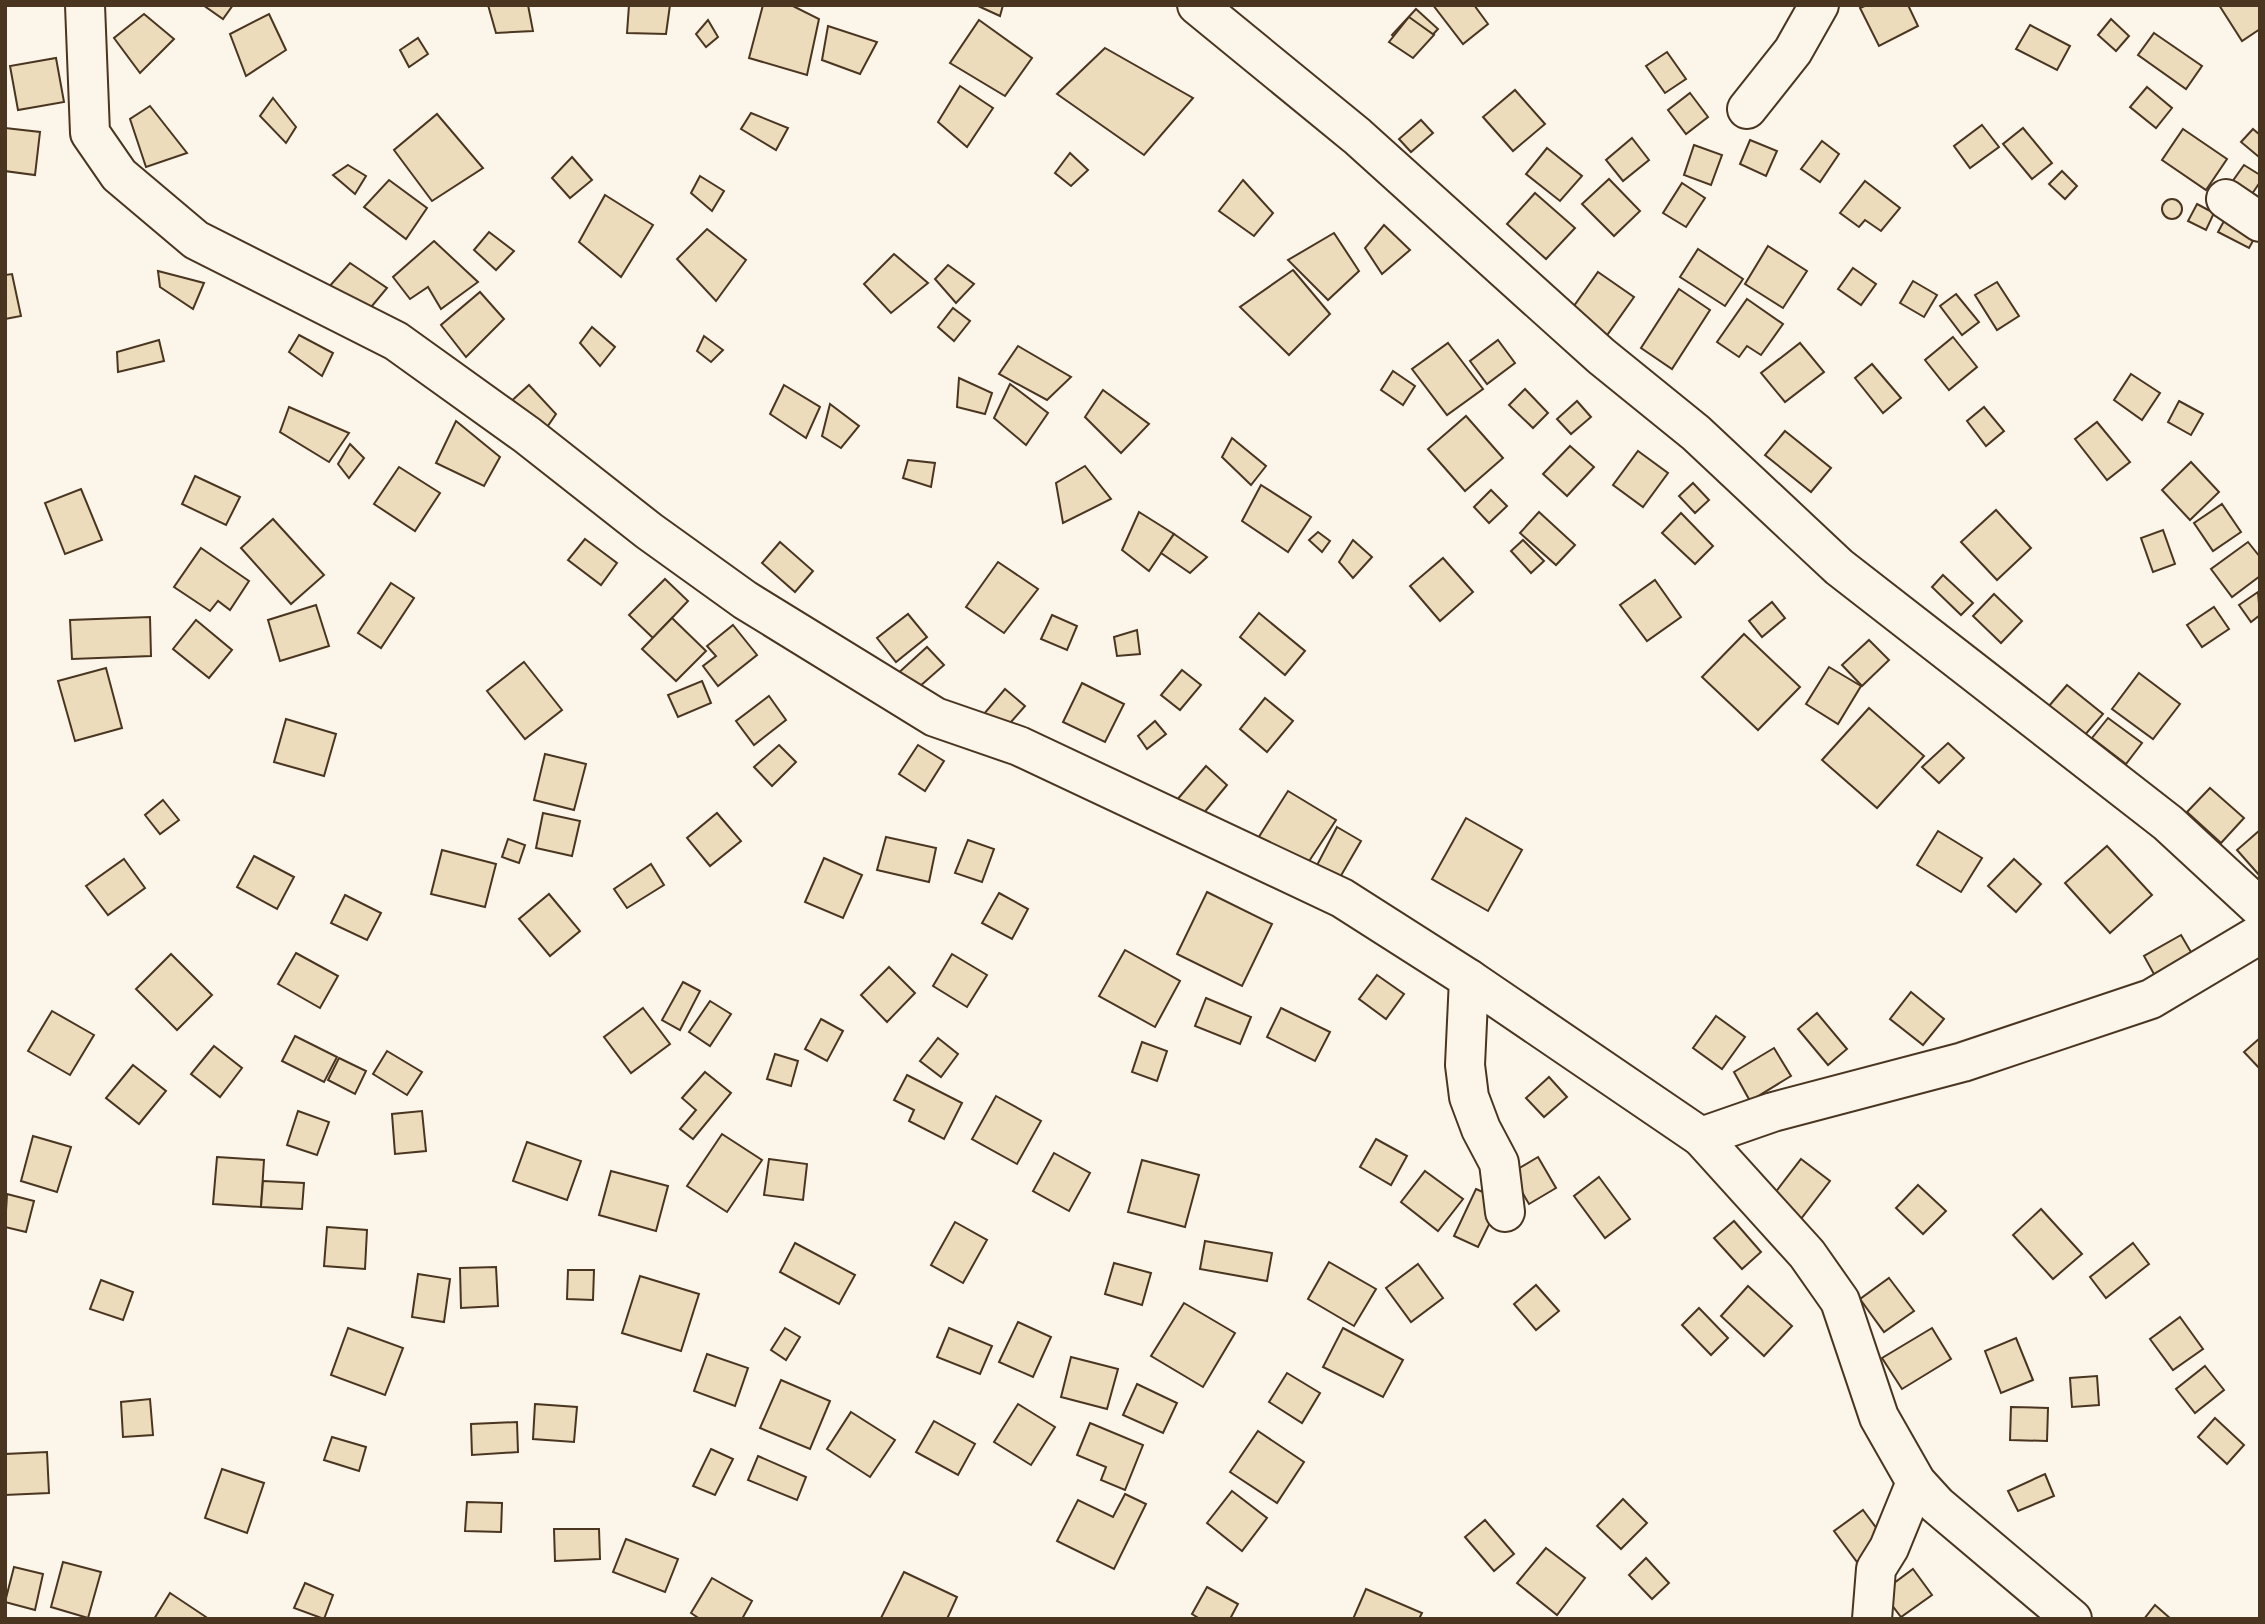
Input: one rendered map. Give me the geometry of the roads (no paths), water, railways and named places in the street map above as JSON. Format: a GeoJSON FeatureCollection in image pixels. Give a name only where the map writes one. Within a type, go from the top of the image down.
{"type":"FeatureCollection","features":[{"type":"Feature","properties":{"kind":"street"},"geometry":{"type":"LineString","coordinates":[[85,5],[90,133],[119,175],[196,240],[396,341],[527,435],[649,531],[746,600],[935,717],[1019,746],[1342,898],[1469,979],[1701,1137],[1807,1254],[1840,1301],[1879,1417],[1916,1482],[1937,1505],[2072,1619]]}},
{"type":"Feature","properties":{"kind":"street"},"geometry":{"type":"LineString","coordinates":[[1197,5],[1357,136],[1601,356],[1696,433],[1839,567],[2168,823],[2260,908]]}},
{"type":"Feature","properties":{"kind":"street"},"geometry":{"type":"LineString","coordinates":[[1747,110],[1793,51],[1819,5]]}},
{"type":"Feature","properties":{"kind":"street"},"geometry":{"type":"LineString","coordinates":[[2226,199],[2260,222]]}},
{"type":"Feature","properties":{"kind":"street"},"geometry":{"type":"LineString","coordinates":[[1701,1137],[1773,1112],[1963,1062],[2151,999],[2260,934]]}},
{"type":"Feature","properties":{"kind":"street"},"geometry":{"type":"LineString","coordinates":[[1469,979],[1465,1065],[1469,1097],[1481,1129],[1499,1163],[1505,1212]]}},
{"type":"Feature","properties":{"kind":"street"},"geometry":{"type":"LineString","coordinates":[[1872,1619],[1876,1569],[1889,1548],[1916,1482]]}}]}
